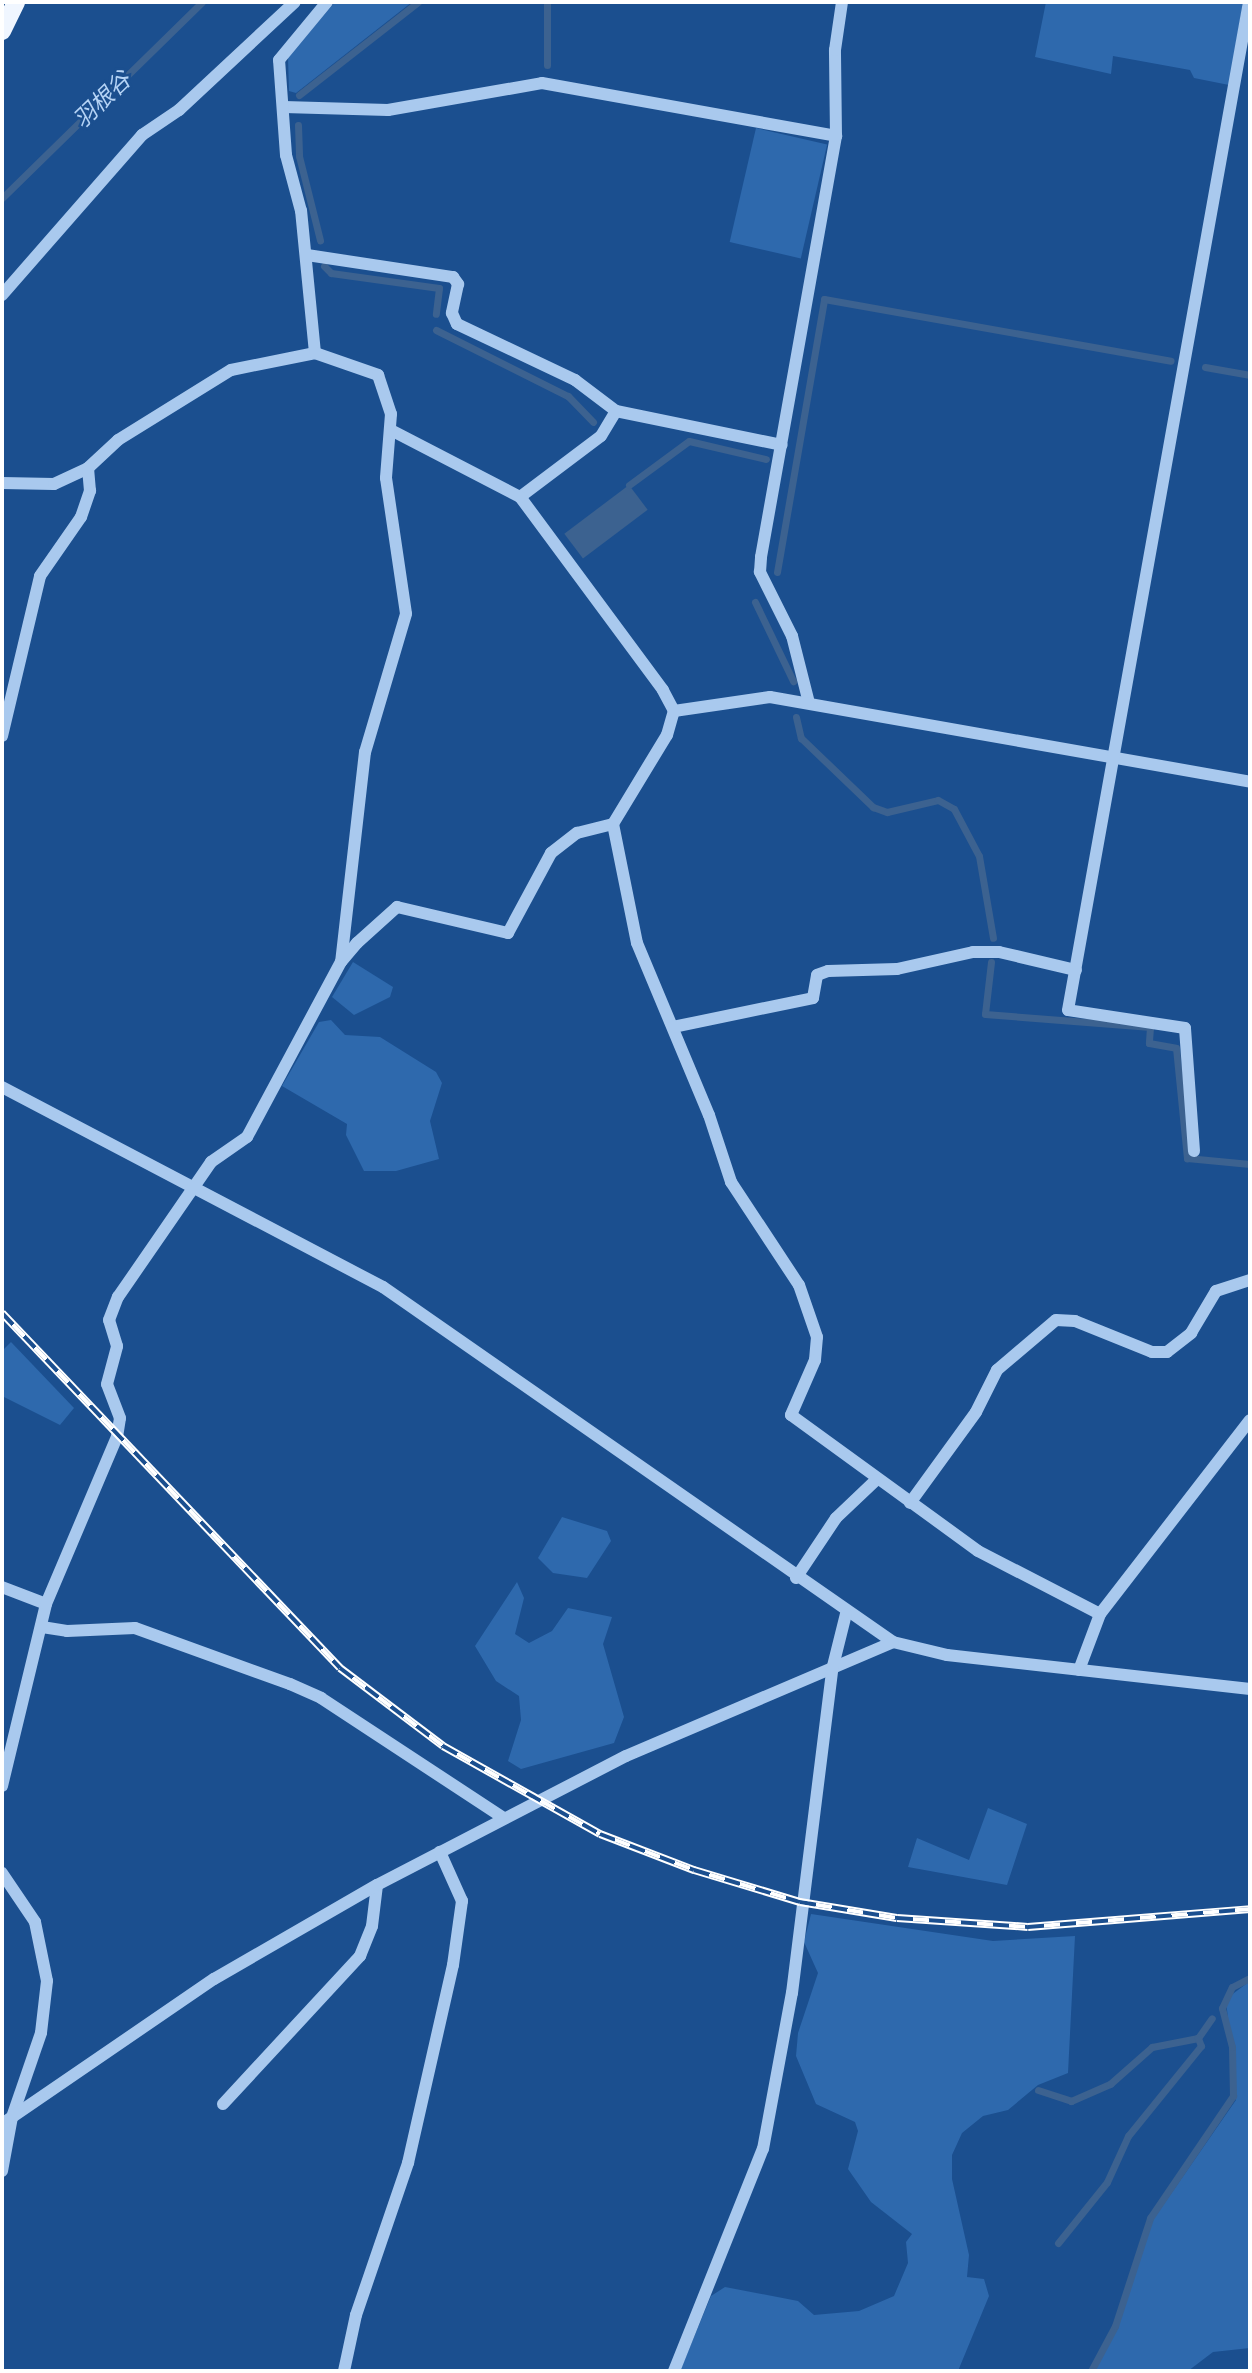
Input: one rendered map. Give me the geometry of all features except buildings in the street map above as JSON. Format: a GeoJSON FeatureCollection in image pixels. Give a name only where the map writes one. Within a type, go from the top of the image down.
{"type":"FeatureCollection","features":[{"type":"Feature","properties":{"kind":"main road"},"geometry":{"type":"LineString","coordinates":[[2,31],[16,2]]}},
{"type":"Feature","properties":{"kind":"street"},"geometry":{"type":"LineString","coordinates":[[2,295],[142,135],[179,110],[295,2]]}},
{"type":"Feature","properties":{"kind":"street"},"geometry":{"type":"LineString","coordinates":[[315,354],[307,255],[286,155],[279,61],[327,2]]}},
{"type":"Feature","properties":{"kind":"street"},"geometry":{"type":"LineString","coordinates":[[808,703],[792,636],[761,572],[836,136],[835,50],[842,2]]}},
{"type":"Feature","properties":{"kind":"street"},"geometry":{"type":"LineString","coordinates":[[1194,1151],[1185,1028],[1068,1010],[1249,2]]}},
{"type":"Feature","properties":{"kind":"street"},"geometry":{"type":"LineString","coordinates":[[284,107],[388,110],[542,83],[836,136]]}},
{"type":"Feature","properties":{"kind":"street"},"geometry":{"type":"LineString","coordinates":[[307,255],[453,277],[458,284],[452,313],[457,324],[575,380],[616,411],[782,445]]}},
{"type":"Feature","properties":{"kind":"street"},"geometry":{"type":"LineString","coordinates":[[2,483],[54,484],[88,468],[118,440],[231,370],[315,354],[378,375],[391,430],[386,478],[406,614],[365,752],[341,962]]}},
{"type":"Feature","properties":{"kind":"street"},"geometry":{"type":"LineString","coordinates":[[520,497],[601,436],[616,411]]}},
{"type":"Feature","properties":{"kind":"street"},"geometry":{"type":"LineString","coordinates":[[391,430],[520,497],[618,623],[674,711],[667,736],[613,824],[637,943],[673,1027],[731,1182],[799,1285],[817,1338],[815,1360],[791,1415],[876,1480],[978,1551],[1100,1614]]}},
{"type":"Feature","properties":{"kind":"street"},"geometry":{"type":"LineString","coordinates":[[2,736],[40,576],[81,517],[90,491],[88,468]]}},
{"type":"Feature","properties":{"kind":"street"},"geometry":{"type":"LineString","coordinates":[[674,711],[770,697],[1250,782]]}},
{"type":"Feature","properties":{"kind":"street"},"geometry":{"type":"LineString","coordinates":[[2,1786],[46,1604],[117,1437],[120,1418],[107,1384],[117,1346],[109,1320],[118,1297],[211,1162],[247,1137],[341,962],[397,907],[508,933],[551,853],[577,832],[613,824]]}},
{"type":"Feature","properties":{"kind":"street"},"geometry":{"type":"LineString","coordinates":[[673,1027],[813,998],[817,975],[828,971],[897,969],[973,952],[1076,970]]}},
{"type":"Feature","properties":{"kind":"street"},"geometry":{"type":"LineString","coordinates":[[2,1087],[383,1287],[846,1614],[893,1642],[947,1655],[1250,1689]]}},
{"type":"Feature","properties":{"kind":"street"},"geometry":{"type":"LineString","coordinates":[[910,1503],[976,1412],[997,1370],[1056,1320],[1075,1321],[1152,1352],[1167,1352],[1191,1333],[1216,1291],[1250,1280]]}},
{"type":"Feature","properties":{"kind":"street"},"geometry":{"type":"LineString","coordinates":[[1079,1670],[1100,1614],[1250,1420]]}},
{"type":"Feature","properties":{"kind":"street"},"geometry":{"type":"LineString","coordinates":[[796,1578],[836,1518],[876,1480]]}},
{"type":"Feature","properties":{"kind":"street"},"geometry":{"type":"LineString","coordinates":[[2,1587],[46,1604]]}},
{"type":"Feature","properties":{"kind":"street"},"geometry":{"type":"LineString","coordinates":[[674,2371],[763,2150],[792,1993],[832,1670],[846,1614]]}},
{"type":"Feature","properties":{"kind":"street"},"geometry":{"type":"LineString","coordinates":[[42,1627],[67,1631],[135,1628],[290,1684],[321,1698],[504,1818]]}},
{"type":"Feature","properties":{"kind":"street"},"geometry":{"type":"LineString","coordinates":[[7,2121],[214,1979],[377,1885],[626,1756],[772,1690],[832,1670],[893,1642]]}},
{"type":"Feature","properties":{"kind":"street"},"geometry":{"type":"LineString","coordinates":[[344,2371],[356,2315],[408,2163],[453,1965],[462,1901],[440,1852]]}},
{"type":"Feature","properties":{"kind":"street"},"geometry":{"type":"LineString","coordinates":[[2,1873],[35,1922],[47,1981],[41,2033],[7,2121],[2,2171]]}},
{"type":"Feature","properties":{"kind":"street"},"geometry":{"type":"LineString","coordinates":[[223,2104],[360,1956],[372,1926],[377,1885]]}},
{"type":"Feature","properties":{"kind":"shaded area"},"geometry":{"type":"Polygon","coordinates":[[[335,2],[412,2],[296,93],[289,91],[288,57],[335,2]]]}},
{"type":"Feature","properties":{"kind":"shaded area"},"geometry":{"type":"Polygon","coordinates":[[[1046,2],[1243,2],[1229,85],[1194,78],[1190,70],[1113,56],[1111,74],[1035,57],[1046,2]]]}},
{"type":"Feature","properties":{"kind":"shaded area"},"geometry":{"type":"Polygon","coordinates":[[[756,128],[827,144],[801,258],[730,242],[756,128]]]}},
{"type":"Feature","properties":{"kind":"shaded area"},"geometry":{"type":"Polygon","coordinates":[[[629,485],[648,510],[583,559],[564,534],[629,485]]]}},
{"type":"Feature","properties":{"kind":"shaded area"},"geometry":{"type":"Polygon","coordinates":[[[353,962],[393,987],[390,997],[354,1015],[332,997],[353,962]]]}},
{"type":"Feature","properties":{"kind":"shaded area"},"geometry":{"type":"Polygon","coordinates":[[[331,1020],[345,1035],[380,1037],[436,1072],[442,1083],[430,1121],[439,1159],[396,1171],[364,1171],[346,1135],[347,1124],[282,1086],[319,1022],[331,1020]]]}},
{"type":"Feature","properties":{"kind":"shaded area"},"geometry":{"type":"Polygon","coordinates":[[[11,1342],[74,1408],[60,1425],[2,1396],[2,1351],[11,1342]]]}},
{"type":"Feature","properties":{"kind":"shaded area"},"geometry":{"type":"Polygon","coordinates":[[[562,1517],[607,1531],[611,1541],[587,1578],[553,1573],[538,1558],[562,1517]]]}},
{"type":"Feature","properties":{"kind":"shaded area"},"geometry":{"type":"Polygon","coordinates":[[[517,1582],[524,1598],[515,1634],[529,1643],[552,1631],[568,1608],[612,1617],[603,1644],[624,1717],[614,1743],[521,1769],[508,1761],[521,1720],[519,1696],[496,1681],[475,1646],[517,1582]]]}},
{"type":"Feature","properties":{"kind":"shaded area"},"geometry":{"type":"Polygon","coordinates":[[[988,1808],[1027,1824],[1007,1885],[908,1867],[917,1838],[969,1860],[988,1808]]]}},
{"type":"Feature","properties":{"kind":"shaded area"},"geometry":{"type":"Polygon","coordinates":[[[811,1914],[993,1941],[1075,1936],[1068,2073],[1038,2085],[1008,2110],[983,2116],[962,2133],[952,2155],[952,2179],[969,2255],[967,2277],[984,2279],[989,2296],[958,2371],[680,2371],[711,2296],[725,2287],[798,2301],[814,2315],[859,2311],[894,2296],[908,2263],[906,2242],[912,2234],[871,2202],[848,2169],[858,2131],[855,2122],[816,2104],[796,2056],[798,2033],[818,1973],[804,1942],[811,1914]]]}},
{"type":"Feature","properties":{"kind":"shaded area"},"geometry":{"type":"Polygon","coordinates":[[[1250,1981],[1250,2348],[1213,2352],[1188,2371],[1094,2371],[1117,2328],[1150,2224],[1236,2100],[1226,1999],[1250,1981]]]}},
{"type":"Feature","properties":{"kind":"waterway","name":"羽根谷"},"geometry":{"type":"LineString","coordinates":[[2,198],[202,2]]}},
{"type":"Feature","properties":{"kind":"waterway"},"geometry":{"type":"LineString","coordinates":[[299,95],[418,2]]}},
{"type":"Feature","properties":{"kind":"waterway"},"geometry":{"type":"LineString","coordinates":[[547,2],[547,65]]}},
{"type":"Feature","properties":{"kind":"waterway"},"geometry":{"type":"LineString","coordinates":[[298,125],[299,156],[320,240]]}},
{"type":"Feature","properties":{"kind":"waterway"},"geometry":{"type":"LineString","coordinates":[[324,266],[331,273],[439,288],[436,314]]}},
{"type":"Feature","properties":{"kind":"waterway"},"geometry":{"type":"LineString","coordinates":[[777,572],[824,299],[1171,361]]}},
{"type":"Feature","properties":{"kind":"waterway"},"geometry":{"type":"LineString","coordinates":[[436,330],[568,396],[593,422]]}},
{"type":"Feature","properties":{"kind":"waterway"},"geometry":{"type":"LineString","coordinates":[[1205,367],[1250,375]]}},
{"type":"Feature","properties":{"kind":"waterway"},"geometry":{"type":"LineString","coordinates":[[629,485],[689,441],[766,459]]}},
{"type":"Feature","properties":{"kind":"waterway"},"geometry":{"type":"LineString","coordinates":[[755,602],[793,681]]}},
{"type":"Feature","properties":{"kind":"waterway"},"geometry":{"type":"LineString","coordinates":[[796,717],[801,738],[873,807],[887,812],[938,800],[954,809],[979,856],[993,938]]}},
{"type":"Feature","properties":{"kind":"waterway"},"geometry":{"type":"LineString","coordinates":[[991,962],[985,1014],[1150,1027],[1149,1043],[1176,1048],[1187,1158],[1250,1164]]}},
{"type":"Feature","properties":{"kind":"waterway"},"geometry":{"type":"LineString","coordinates":[[1091,2371],[1115,2326],[1150,2218],[1233,2096],[1232,2047],[1222,2008],[1232,1987],[1250,1978]]}},
{"type":"Feature","properties":{"kind":"waterway"},"geometry":{"type":"LineString","coordinates":[[1038,2090],[1071,2101],[1110,2084],[1152,2047],[1198,2038],[1212,2018]]}},
{"type":"Feature","properties":{"kind":"waterway"},"geometry":{"type":"LineString","coordinates":[[1058,2243],[1107,2182],[1128,2136],[1201,2046],[1198,2038]]}},
{"type":"Feature","properties":{"kind":"railway"},"geometry":{"type":"LineString","coordinates":[[2,1313],[340,1668],[443,1746],[600,1834],[694,1870],[800,1902],[897,1918],[1028,1927],[1250,1909]]}}]}
